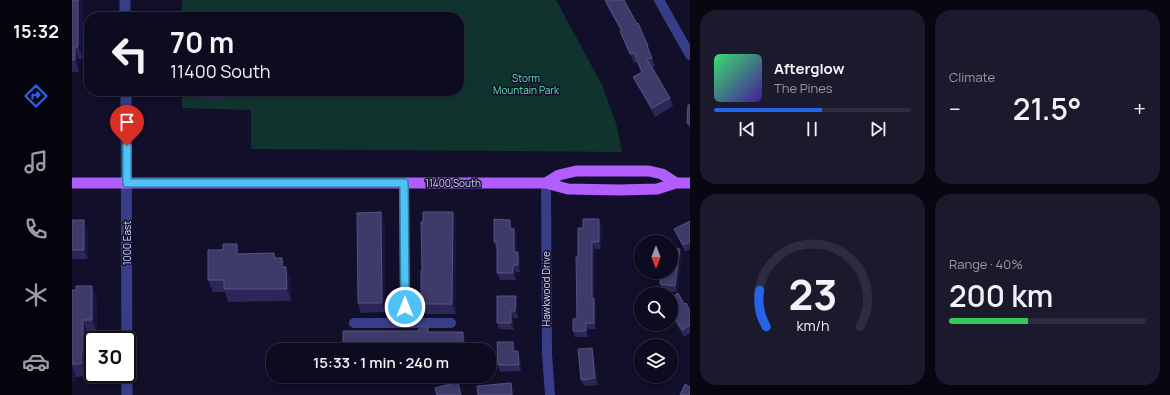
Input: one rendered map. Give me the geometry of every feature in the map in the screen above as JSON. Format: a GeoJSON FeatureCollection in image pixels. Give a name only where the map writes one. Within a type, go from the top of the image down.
{"type":"FeatureCollection","features":[{"type":"Feature","properties":{"kind":"main road","name":"11400 South"},"geometry":{"type":"LineString","coordinates":[[546,183],[559,175],[576,171],[649,171],[662,174],[676,183]]}},
{"type":"Feature","properties":{"kind":"main road","name":"11400 South"},"geometry":{"type":"LineString","coordinates":[[72,183],[546,183],[568,189],[619,190],[657,189],[676,183],[690,183]]}},
{"type":"Feature","properties":{"kind":"street"},"geometry":{"type":"LineString","coordinates":[[125,0],[125,12]]}},
{"type":"Feature","properties":{"kind":"street"},"geometry":{"type":"LineString","coordinates":[[659,0],[690,55]]}},
{"type":"Feature","properties":{"kind":"street","name":"1000 East"},"geometry":{"type":"LineString","coordinates":[[126,96],[127,395]]}},
{"type":"Feature","properties":{"kind":"street"},"geometry":{"type":"LineString","coordinates":[[404,183],[405,323]]}},
{"type":"Feature","properties":{"kind":"street","name":"Hawkwood Drive"},"geometry":{"type":"LineString","coordinates":[[546,183],[547,354],[550,395]]}},
{"type":"Feature","properties":{"kind":"street"},"geometry":{"type":"LineString","coordinates":[[354,323],[451,323]]}},
{"type":"Feature","properties":{"kind":"green space","name":"Storm Mountain Park"},"geometry":{"type":"Polygon","coordinates":[[[182,0],[556,0],[602,85],[616,123],[622,152],[251,149],[251,110],[182,108],[182,96],[464,96],[464,12],[182,12],[182,0]]]}},
{"type":"Feature","properties":{"kind":"building"},"geometry":{"type":"Polygon","coordinates":[[[72,0],[78,0],[78,47],[75,47],[75,60],[72,60],[72,0]]]}},
{"type":"Feature","properties":{"kind":"building"},"geometry":{"type":"Polygon","coordinates":[[[605,0],[624,0],[637,24],[638,23],[652,58],[647,59],[670,98],[652,108],[633,77],[642,72],[634,53],[630,54],[620,31],[622,31],[605,0]]]}},
{"type":"Feature","properties":{"kind":"building"},"geometry":{"type":"Polygon","coordinates":[[[688,105],[690,105],[690,124],[687,123],[688,105]]]}},
{"type":"Feature","properties":{"kind":"building"},"geometry":{"type":"Polygon","coordinates":[[[381,212],[382,303],[358,303],[357,213],[381,212]]]}},
{"type":"Feature","properties":{"kind":"building"},"geometry":{"type":"Polygon","coordinates":[[[423,212],[453,212],[452,304],[423,304],[423,294],[421,294],[421,222],[423,222],[423,212]]]}},
{"type":"Feature","properties":{"kind":"building"},"geometry":{"type":"Polygon","coordinates":[[[494,219],[510,220],[510,228],[514,229],[514,252],[518,252],[518,265],[513,265],[513,273],[497,273],[497,242],[494,242],[494,219]]]}},
{"type":"Feature","properties":{"kind":"building"},"geometry":{"type":"Polygon","coordinates":[[[583,219],[599,219],[599,242],[592,242],[592,298],[594,298],[594,323],[586,323],[586,331],[573,331],[573,319],[577,318],[576,257],[578,257],[578,228],[583,228],[583,219]]]}},
{"type":"Feature","properties":{"kind":"building"},"geometry":{"type":"Polygon","coordinates":[[[72,220],[84,220],[84,250],[72,250],[72,220]]]}},
{"type":"Feature","properties":{"kind":"building"},"geometry":{"type":"Polygon","coordinates":[[[690,221],[690,242],[683,245],[674,229],[690,221]]]}},
{"type":"Feature","properties":{"kind":"building"},"geometry":{"type":"Polygon","coordinates":[[[223,244],[237,244],[237,254],[274,253],[274,258],[282,258],[282,267],[286,267],[287,289],[224,289],[224,280],[208,280],[208,250],[223,250],[223,244]]]}},
{"type":"Feature","properties":{"kind":"building"},"geometry":{"type":"Polygon","coordinates":[[[678,249],[680,249],[678,264],[678,249]]]}},
{"type":"Feature","properties":{"kind":"building"},"geometry":{"type":"Polygon","coordinates":[[[660,279],[676,279],[675,286],[660,284],[660,279]]]}},
{"type":"Feature","properties":{"kind":"building"},"geometry":{"type":"Polygon","coordinates":[[[76,286],[92,286],[92,320],[83,320],[83,352],[81,352],[82,364],[72,364],[72,290],[76,290],[76,286]]]}},
{"type":"Feature","properties":{"kind":"building"},"geometry":{"type":"Polygon","coordinates":[[[678,293],[690,311],[690,325],[682,330],[678,323],[678,293]]]}},
{"type":"Feature","properties":{"kind":"building"},"geometry":{"type":"Polygon","coordinates":[[[497,296],[516,296],[515,311],[511,311],[511,323],[497,323],[497,296]]]}},
{"type":"Feature","properties":{"kind":"building"},"geometry":{"type":"Polygon","coordinates":[[[419,326],[428,326],[428,332],[463,332],[463,343],[343,343],[343,331],[419,331],[419,326]]]}},
{"type":"Feature","properties":{"kind":"building"},"geometry":{"type":"Polygon","coordinates":[[[497,342],[513,342],[513,351],[518,351],[519,365],[498,365],[497,342]]]}},
{"type":"Feature","properties":{"kind":"building"},"geometry":{"type":"Polygon","coordinates":[[[592,348],[595,378],[581,380],[578,349],[592,348]]]}},
{"type":"Feature","properties":{"kind":"building"},"geometry":{"type":"Polygon","coordinates":[[[458,383],[461,395],[437,395],[435,388],[458,383]]]}},
{"type":"Feature","properties":{"kind":"building"},"geometry":{"type":"Polygon","coordinates":[[[511,383],[512,395],[478,395],[477,386],[511,383]]]}},
{"type":"Feature","properties":{"kind":"building"},"geometry":{"type":"Polygon","coordinates":[[[685,384],[690,387],[690,395],[680,395],[685,384]]]}},
{"type":"Feature","properties":{"kind":"route"},"geometry":{"type":"LineString","coordinates":[[127,146],[127,183],[404,183],[405,307]]}}]}
